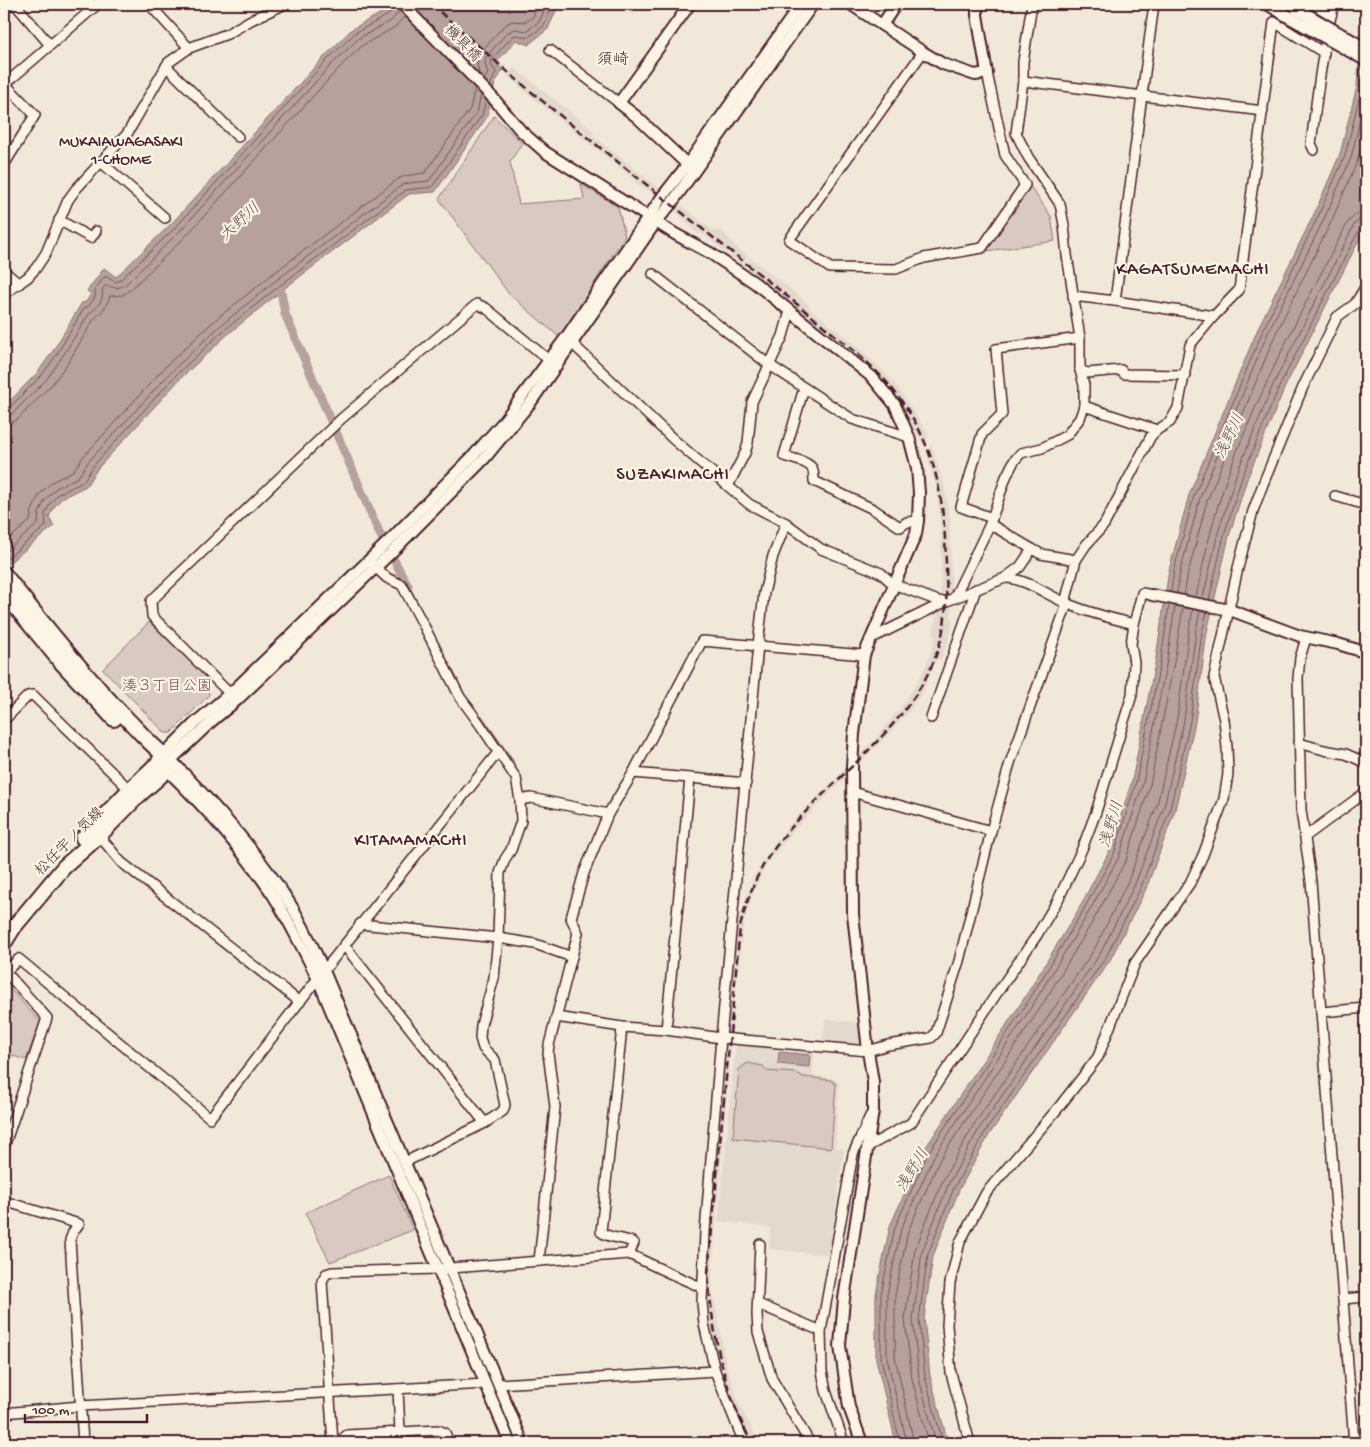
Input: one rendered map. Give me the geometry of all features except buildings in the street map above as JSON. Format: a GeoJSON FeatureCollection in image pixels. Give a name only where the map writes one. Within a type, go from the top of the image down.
{"type":"FeatureCollection","features":[{"type":"Feature","properties":{"kind":"main road"},"geometry":{"type":"LineString","coordinates":[[1268,4],[1292,10],[1366,49]]}},
{"type":"Feature","properties":{"kind":"main road"},"geometry":{"type":"LineString","coordinates":[[1292,10],[1366,60]]}},
{"type":"Feature","properties":{"kind":"main road"},"geometry":{"type":"LineString","coordinates":[[4,574],[65,658],[83,687],[165,762]]}},
{"type":"Feature","properties":{"kind":"main road"},"geometry":{"type":"LineString","coordinates":[[4,593],[65,658]]}},
{"type":"Feature","properties":{"kind":"main road","name":"松任宇ノ気線"},"geometry":{"type":"LineString","coordinates":[[4,943],[14,927],[96,832],[165,762]]}},
{"type":"Feature","properties":{"kind":"main road","name":"松任宇ノ気線"},"geometry":{"type":"LineString","coordinates":[[4,926],[28,895],[96,832]]}},
{"type":"Feature","properties":{"kind":"street"},"geometry":{"type":"LineString","coordinates":[[4,10],[10,4]]}},
{"type":"Feature","properties":{"kind":"street"},"geometry":{"type":"LineString","coordinates":[[15,4],[50,45]]}},
{"type":"Feature","properties":{"kind":"street"},"geometry":{"type":"LineString","coordinates":[[4,165],[35,114],[4,84],[98,4]]}},
{"type":"Feature","properties":{"kind":"street"},"geometry":{"type":"LineString","coordinates":[[149,4],[189,48]]}},
{"type":"Feature","properties":{"kind":"street"},"geometry":{"type":"LineString","coordinates":[[4,294],[19,284],[36,268],[46,253],[68,200],[128,134],[168,63],[189,48],[227,34],[285,4]]}},
{"type":"Feature","properties":{"kind":"street","name":"機具橋"},"geometry":{"type":"LineString","coordinates":[[402,4],[499,105],[521,131],[545,152],[652,220],[718,258],[755,283],[872,377],[894,404],[909,437],[917,468],[919,493],[916,534],[864,655],[854,734],[852,792],[853,914],[873,1082],[873,1111],[844,1298],[840,1346],[849,1407],[862,1443]]}},
{"type":"Feature","properties":{"kind":"street"},"geometry":{"type":"LineString","coordinates":[[619,103],[690,4]]}},
{"type":"Feature","properties":{"kind":"street"},"geometry":{"type":"LineString","coordinates":[[165,762],[195,723],[233,697],[375,563],[396,548],[484,459],[531,402],[570,340],[652,220],[671,204],[691,168],[802,4]]}},
{"type":"Feature","properties":{"kind":"street"},"geometry":{"type":"LineString","coordinates":[[691,168],[813,4]]}},
{"type":"Feature","properties":{"kind":"street"},"geometry":{"type":"LineString","coordinates":[[850,4],[943,64],[974,75],[987,73]]}},
{"type":"Feature","properties":{"kind":"street"},"geometry":{"type":"LineString","coordinates":[[882,25],[896,4]]}},
{"type":"Feature","properties":{"kind":"street"},"geometry":{"type":"LineString","coordinates":[[922,52],[789,240],[830,268],[896,269],[924,258],[982,248],[1026,185],[1005,155],[987,73],[977,15],[977,4]]}},
{"type":"Feature","properties":{"kind":"street"},"geometry":{"type":"LineString","coordinates":[[950,600],[991,521],[1014,460],[1021,453],[1042,448],[1067,435],[1080,418],[1084,406],[1084,385],[1080,370],[1080,338],[1072,296],[1060,204],[1028,157],[1016,133],[1023,81],[1023,62],[1032,4]]}},
{"type":"Feature","properties":{"kind":"street"},"geometry":{"type":"LineString","coordinates":[[1115,301],[1154,4]]}},
{"type":"Feature","properties":{"kind":"street"},"geometry":{"type":"LineString","coordinates":[[1313,4],[1331,15]]}},
{"type":"Feature","properties":{"kind":"street"},"geometry":{"type":"LineString","coordinates":[[1314,150],[1311,144],[1324,53],[1334,4]]}},
{"type":"Feature","properties":{"kind":"street"},"geometry":{"type":"LineString","coordinates":[[556,1017],[622,1027],[666,1030],[721,1038],[868,1051],[888,1045],[931,1038],[936,1033],[959,961],[1010,763],[1066,607],[1065,603],[1076,560],[1086,545],[1104,525],[1150,436],[1170,422],[1178,408],[1190,345],[1239,290],[1274,22],[1324,53]]}},
{"type":"Feature","properties":{"kind":"street"},"geometry":{"type":"LineString","coordinates":[[550,50],[637,117],[691,168]]}},
{"type":"Feature","properties":{"kind":"street"},"geometry":{"type":"LineString","coordinates":[[166,66],[238,137]]}},
{"type":"Feature","properties":{"kind":"street"},"geometry":{"type":"LineString","coordinates":[[1023,81],[1263,111]]}},
{"type":"Feature","properties":{"kind":"street"},"geometry":{"type":"LineString","coordinates":[[101,162],[164,218]]}},
{"type":"Feature","properties":{"kind":"street"},"geometry":{"type":"LineString","coordinates":[[60,220],[91,238],[96,231]]}},
{"type":"Feature","properties":{"kind":"street"},"geometry":{"type":"LineString","coordinates":[[4,271],[19,284]]}},
{"type":"Feature","properties":{"kind":"street"},"geometry":{"type":"LineString","coordinates":[[653,274],[770,365],[852,419],[909,437]]}},
{"type":"Feature","properties":{"kind":"street"},"geometry":{"type":"LineString","coordinates":[[970,1443],[952,1372],[947,1325],[950,1283],[960,1242],[986,1193],[1060,1107],[1098,1057],[1135,963],[1190,883],[1203,855],[1224,799],[1228,774],[1224,720],[1214,677],[1227,610],[1253,511],[1303,387],[1337,317],[1355,304],[1366,287]]}},
{"type":"Feature","properties":{"kind":"street"},"geometry":{"type":"LineString","coordinates":[[1072,296],[1214,316]]}},
{"type":"Feature","properties":{"kind":"street"},"geometry":{"type":"LineString","coordinates":[[233,697],[152,616],[151,601],[326,432],[477,304],[486,308],[550,361]]}},
{"type":"Feature","properties":{"kind":"street"},"geometry":{"type":"LineString","coordinates":[[728,486],[748,444],[752,402],[783,336],[790,311]]}},
{"type":"Feature","properties":{"kind":"street"},"geometry":{"type":"LineString","coordinates":[[1076,560],[1041,554],[991,521],[961,506],[982,434],[1002,414],[996,349],[1080,338]]}},
{"type":"Feature","properties":{"kind":"street"},"geometry":{"type":"LineString","coordinates":[[375,563],[379,550],[480,449],[550,361],[570,340]]}},
{"type":"Feature","properties":{"kind":"street"},"geometry":{"type":"LineString","coordinates":[[570,340],[674,439],[749,504],[786,523],[821,549],[881,573],[893,584],[941,602],[950,600]]}},
{"type":"Feature","properties":{"kind":"street"},"geometry":{"type":"LineString","coordinates":[[1080,370],[1086,373],[1121,370],[1124,374],[1185,375]]}},
{"type":"Feature","properties":{"kind":"street"},"geometry":{"type":"LineString","coordinates":[[804,388],[784,456],[811,467],[814,481],[873,509],[900,527],[907,522],[918,521]]}},
{"type":"Feature","properties":{"kind":"street"},"geometry":{"type":"LineString","coordinates":[[1084,406],[1157,430]]}},
{"type":"Feature","properties":{"kind":"street"},"geometry":{"type":"LineString","coordinates":[[1335,496],[1366,505]]}},
{"type":"Feature","properties":{"kind":"street"},"geometry":{"type":"LineString","coordinates":[[745,1443],[715,1371],[704,1324],[705,1232],[721,1038],[758,645],[764,593],[773,556],[786,523]]}},
{"type":"Feature","properties":{"kind":"street"},"geometry":{"type":"LineString","coordinates":[[870,639],[950,600],[1004,578],[1020,567],[1032,549]]}},
{"type":"Feature","properties":{"kind":"street"},"geometry":{"type":"LineString","coordinates":[[375,563],[386,578],[402,585],[460,697],[516,778],[520,800],[521,821],[511,850],[505,859],[500,873],[498,938],[494,978],[481,1025],[480,1038],[483,1048],[494,1060],[505,1105],[503,1111],[485,1123],[405,1162]]}},
{"type":"Feature","properties":{"kind":"street"},"geometry":{"type":"LineString","coordinates":[[1004,578],[1014,578],[1065,603],[1092,613],[1134,624]]}},
{"type":"Feature","properties":{"kind":"street"},"geometry":{"type":"LineString","coordinates":[[931,718],[976,589]]}},
{"type":"Feature","properties":{"kind":"street"},"geometry":{"type":"LineString","coordinates":[[867,1147],[911,1123],[1060,898],[1096,812],[1132,694],[1134,663],[1131,644],[1142,593],[1227,610],[1306,638],[1366,651]]}},
{"type":"Feature","properties":{"kind":"street"},"geometry":{"type":"LineString","coordinates":[[1306,638],[1300,658],[1298,678],[1302,810],[1311,881],[1322,1012],[1354,1443]]}},
{"type":"Feature","properties":{"kind":"street"},"geometry":{"type":"LineString","coordinates":[[539,1261],[555,1107],[548,1053],[578,933],[570,918],[584,873],[608,814],[633,773],[702,640],[864,655]]}},
{"type":"Feature","properties":{"kind":"street"},"geometry":{"type":"LineString","coordinates":[[4,720],[28,696],[33,694],[133,794]]}},
{"type":"Feature","properties":{"kind":"street"},"geometry":{"type":"LineString","coordinates":[[1299,742],[1324,750],[1346,754],[1366,764]]}},
{"type":"Feature","properties":{"kind":"street"},"geometry":{"type":"LineString","coordinates":[[4,1146],[47,1018],[5,971],[19,959],[210,1118],[360,924],[499,751]]}},
{"type":"Feature","properties":{"kind":"street"},"geometry":{"type":"LineString","coordinates":[[165,762],[214,804],[236,829],[272,877],[305,930],[523,1443]]}},
{"type":"Feature","properties":{"kind":"street"},"geometry":{"type":"LineString","coordinates":[[165,762],[251,864],[295,934],[318,980],[510,1443]]}},
{"type":"Feature","properties":{"kind":"street"},"geometry":{"type":"LineString","coordinates":[[633,773],[746,782]]}},
{"type":"Feature","properties":{"kind":"street"},"geometry":{"type":"LineString","coordinates":[[666,1030],[690,778]]}},
{"type":"Feature","properties":{"kind":"street"},"geometry":{"type":"LineString","coordinates":[[852,792],[991,831]]}},
{"type":"Feature","properties":{"kind":"street"},"geometry":{"type":"LineString","coordinates":[[1306,836],[1366,792]]}},
{"type":"Feature","properties":{"kind":"street"},"geometry":{"type":"LineString","coordinates":[[520,800],[531,798],[608,814]]}},
{"type":"Feature","properties":{"kind":"street"},"geometry":{"type":"LineString","coordinates":[[96,832],[121,862],[300,1002]]}},
{"type":"Feature","properties":{"kind":"street"},"geometry":{"type":"LineString","coordinates":[[360,924],[498,938],[534,944],[572,957]]}},
{"type":"Feature","properties":{"kind":"street"},"geometry":{"type":"LineString","coordinates":[[344,945],[485,1123]]}},
{"type":"Feature","properties":{"kind":"street"},"geometry":{"type":"LineString","coordinates":[[1322,1012],[1366,1008]]}},
{"type":"Feature","properties":{"kind":"street"},"geometry":{"type":"LineString","coordinates":[[622,1027],[601,1232],[606,1235],[627,1239],[634,1243],[629,1254]]}},
{"type":"Feature","properties":{"kind":"street"},"geometry":{"type":"LineString","coordinates":[[844,1443],[826,1391],[822,1371],[820,1331],[853,1154],[873,1111]]}},
{"type":"Feature","properties":{"kind":"street"},"geometry":{"type":"LineString","coordinates":[[4,1201],[79,1224],[72,1232],[70,1240],[83,1443]]}},
{"type":"Feature","properties":{"kind":"street"},"geometry":{"type":"LineString","coordinates":[[760,1244],[758,1332],[772,1379],[810,1443]]}},
{"type":"Feature","properties":{"kind":"street"},"geometry":{"type":"LineString","coordinates":[[333,1443],[322,1281],[326,1274],[332,1272],[449,1268],[629,1254],[703,1288]]}},
{"type":"Feature","properties":{"kind":"street"},"geometry":{"type":"LineString","coordinates":[[1343,1299],[1366,1297]]}},
{"type":"Feature","properties":{"kind":"street"},"geometry":{"type":"LineString","coordinates":[[758,1304],[820,1331]]}},
{"type":"Feature","properties":{"kind":"street"},"geometry":{"type":"LineString","coordinates":[[498,1384],[715,1371]]}},
{"type":"Feature","properties":{"kind":"street"},"geometry":{"type":"LineString","coordinates":[[4,1413],[80,1406],[486,1384]]}},
{"type":"Feature","properties":{"kind":"street"},"geometry":{"type":"LineString","coordinates":[[398,1389],[400,1432],[405,1443]]}},
{"type":"Feature","properties":{"kind":"street"},"geometry":{"type":"LineString","coordinates":[[341,1443],[341,1440],[348,1435],[438,1430],[445,1433],[449,1443]]}},
{"type":"Feature","properties":{"kind":"street"},"geometry":{"type":"LineString","coordinates":[[359,1434],[363,1443]]}},
{"type":"Feature","properties":{"kind":"shaded area"},"geometry":{"type":"Polygon","coordinates":[[[476,43],[510,72],[515,68],[595,132],[592,135],[714,231],[722,230],[733,244],[747,255],[746,269],[702,234],[698,234],[675,210],[635,182],[550,112],[507,76],[509,73],[476,43]]]}},
{"type":"Feature","properties":{"kind":"shaded area"},"geometry":{"type":"Polygon","coordinates":[[[749,257],[789,288],[809,305],[809,308],[858,347],[889,377],[928,434],[926,451],[919,435],[916,436],[901,405],[886,384],[873,370],[749,271],[749,257]]]}},
{"type":"Feature","properties":{"kind":"shaded area"},"geometry":{"type":"Polygon","coordinates":[[[931,444],[944,485],[950,519],[952,629],[941,660],[937,659],[923,691],[911,709],[876,748],[875,739],[902,706],[917,683],[936,637],[933,635],[940,598],[941,532],[936,486],[928,461],[931,444]]]}},
{"type":"Feature","properties":{"kind":"shaded area"},"geometry":{"type":"Polygon","coordinates":[[[873,741],[874,748],[798,826],[769,860],[759,879],[748,908],[743,927],[737,973],[712,1272],[713,1290],[705,1287],[714,1159],[737,917],[740,917],[754,877],[776,841],[792,822],[873,741]]]}},
{"type":"Feature","properties":{"kind":"shaded area"},"geometry":{"type":"Polygon","coordinates":[[[825,1019],[860,1023],[864,1046],[823,1041],[825,1019]]]}},
{"type":"Feature","properties":{"kind":"shaded area"},"geometry":{"type":"Polygon","coordinates":[[[736,1042],[815,1050],[812,1075],[831,1078],[839,1083],[835,1148],[844,1149],[829,1255],[769,1249],[770,1228],[718,1221],[736,1042]]]}},
{"type":"Feature","properties":{"kind":"shaded area"},"geometry":{"type":"Polygon","coordinates":[[[705,1288],[713,1292],[726,1363],[739,1404],[759,1443],[749,1443],[724,1386],[711,1334],[705,1288]]]}},
{"type":"Feature","properties":{"kind":"green space"},"geometry":{"type":"Polygon","coordinates":[[[494,116],[522,143],[510,162],[519,204],[584,199],[581,184],[618,207],[625,236],[559,337],[509,294],[439,199],[494,116]]]}},
{"type":"Feature","properties":{"kind":"green space"},"geometry":{"type":"Polygon","coordinates":[[[1030,186],[1051,216],[1055,241],[987,251],[1030,186]]]}},
{"type":"Feature","properties":{"kind":"green space","name":"湊３丁目公園"},"geometry":{"type":"Polygon","coordinates":[[[149,622],[208,681],[209,695],[171,733],[165,733],[103,669],[149,622]]]}},
{"type":"Feature","properties":{"kind":"green space"},"geometry":{"type":"Polygon","coordinates":[[[4,982],[40,1022],[26,1060],[4,1053],[4,982]]]}},
{"type":"Feature","properties":{"kind":"green space"},"geometry":{"type":"Polygon","coordinates":[[[748,1063],[763,1066],[767,1071],[796,1073],[804,1077],[831,1080],[836,1084],[831,1148],[733,1138],[739,1069],[748,1063]]]}},
{"type":"Feature","properties":{"kind":"green space"},"geometry":{"type":"Polygon","coordinates":[[[389,1175],[413,1230],[330,1262],[305,1213],[389,1175]]]}},
{"type":"Feature","properties":{"kind":"water","name":"大野川"},"geometry":{"type":"Polygon","coordinates":[[[391,4],[559,4],[548,29],[528,45],[516,40],[496,63],[503,70],[495,83],[487,117],[435,192],[409,194],[281,291],[227,335],[180,379],[98,468],[86,486],[62,498],[54,507],[49,517],[54,526],[4,567],[4,407],[38,372],[81,304],[85,303],[91,294],[87,291],[104,268],[116,277],[171,224],[352,29],[385,11],[391,4]]]}},
{"type":"Feature","properties":{"kind":"water","name":"浅野川"},"geometry":{"type":"Polygon","coordinates":[[[1364,4],[1366,4],[1366,226],[1284,389],[1247,479],[1229,536],[1207,632],[1195,722],[1175,810],[1146,889],[1110,960],[989,1135],[959,1190],[933,1256],[924,1318],[930,1376],[948,1443],[896,1443],[876,1359],[876,1294],[890,1226],[924,1150],[1025,997],[1077,912],[1109,852],[1132,781],[1156,658],[1169,570],[1189,495],[1259,326],[1315,212],[1340,154],[1357,86],[1364,4]]]}},
{"type":"Feature","properties":{"kind":"water"},"geometry":{"type":"Polygon","coordinates":[[[779,1052],[810,1055],[809,1067],[778,1064],[779,1052]]]}},
{"type":"Feature","properties":{"kind":"waterway"},"geometry":{"type":"LineString","coordinates":[[281,291],[285,314],[379,532],[408,585]]}},
{"type":"Feature","properties":{"kind":"waterway"},"geometry":{"type":"LineString","coordinates":[[408,585],[464,695],[474,707]]}},
{"type":"Feature","properties":{"kind":"waterway"},"geometry":{"type":"LineString","coordinates":[[481,716],[513,762]]}},
{"type":"Feature","properties":{"kind":"railway"},"geometry":{"type":"LineString","coordinates":[[431,4],[536,96],[867,362],[898,396],[918,427],[933,465],[938,485],[944,525],[946,592],[944,627],[933,663],[918,691],[899,717],[878,741],[808,810],[767,859],[751,892],[740,927],[708,1272],[712,1317],[726,1381],[733,1402],[752,1443]]}},
{"type":"Feature","properties":{"kind":"district","name":"須崎"},"geometry":{"type":"Point","coordinates":[613,61]}},
{"type":"Feature","properties":{"kind":"district","name":"MUKAIAWAGASAKI 1-CHOME"},"geometry":{"type":"Point","coordinates":[121,152]}},
{"type":"Feature","properties":{"kind":"district","name":"KAGATSUMEMACHI"},"geometry":{"type":"Point","coordinates":[1193,270]}},
{"type":"Feature","properties":{"kind":"district","name":"SUZAKIMACHI"},"geometry":{"type":"Point","coordinates":[673,475]}},
{"type":"Feature","properties":{"kind":"district","name":"KITAMAMACHI"},"geometry":{"type":"Point","coordinates":[411,841]}}]}
